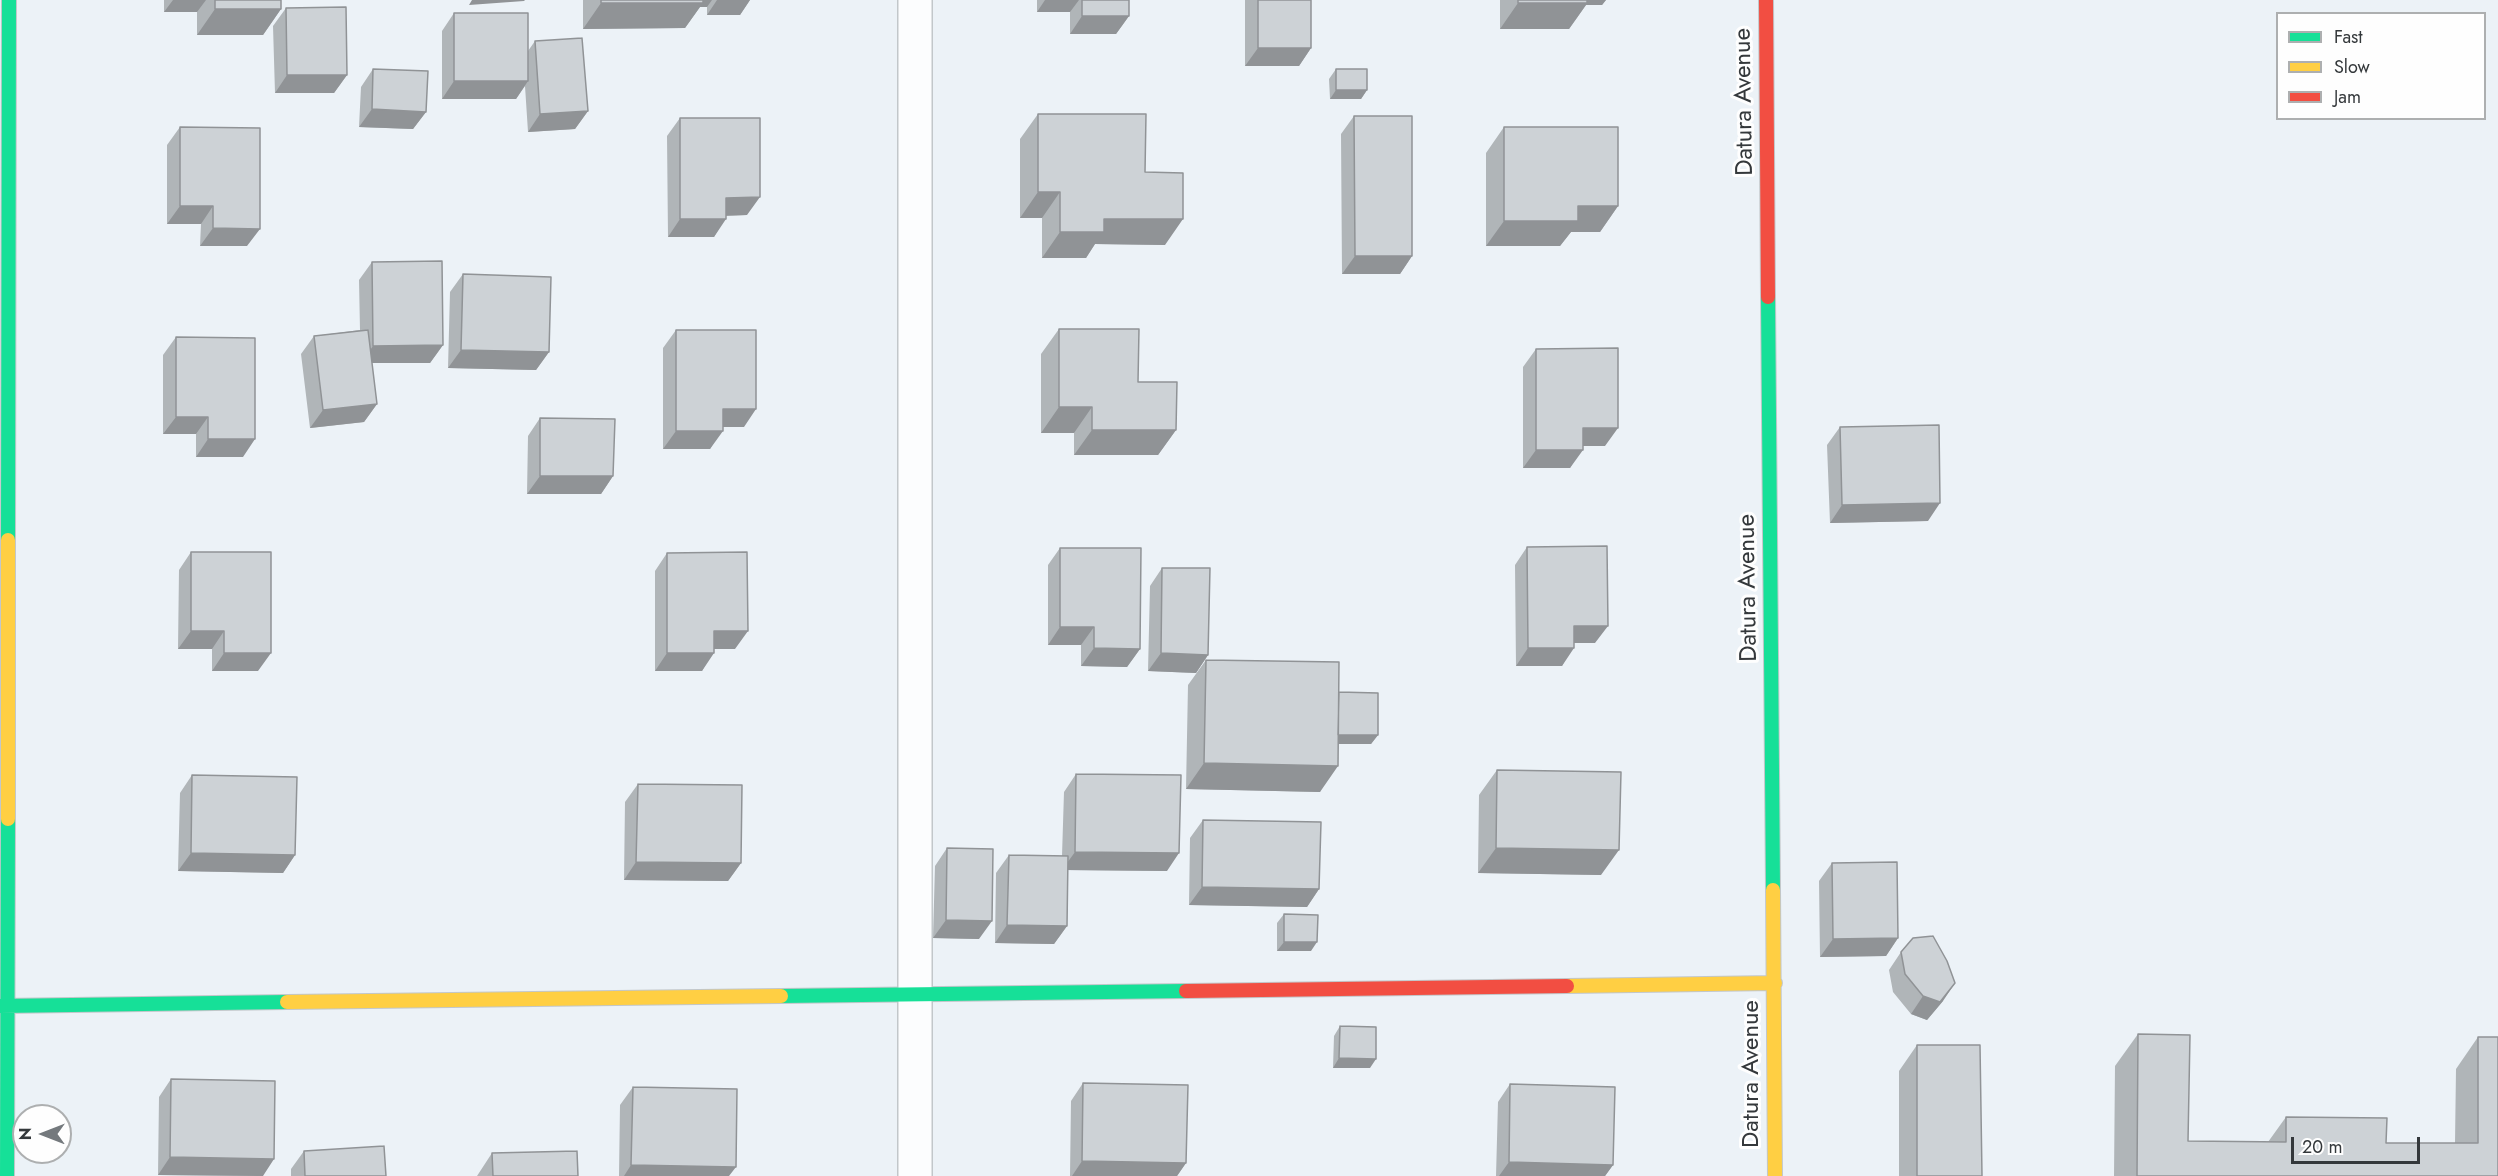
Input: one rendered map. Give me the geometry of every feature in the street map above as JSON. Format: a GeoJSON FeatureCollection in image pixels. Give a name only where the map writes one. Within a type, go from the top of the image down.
{"type":"FeatureCollection","features":[{"type":"Feature","properties":{"kind":"street"},"geometry":{"type":"LineString","coordinates":[[7,1176],[4,1006],[9,0]]}},
{"type":"Feature","properties":{"kind":"street"},"geometry":{"type":"LineString","coordinates":[[915,0],[915,1176]]}},
{"type":"Feature","properties":{"kind":"street","name":"Datura Avenue"},"geometry":{"type":"LineString","coordinates":[[1766,0],[1775,1176]]}},
{"type":"Feature","properties":{"kind":"street"},"geometry":{"type":"LineString","coordinates":[[4,1006],[1775,983]]}},
{"type":"Feature","properties":{"kind":"building"},"geometry":{"type":"Polygon","coordinates":[[[215,0],[281,0],[281,9],[215,9],[215,0]]]}},
{"type":"Feature","properties":{"kind":"building"},"geometry":{"type":"Polygon","coordinates":[[[601,0],[703,0],[703,3],[601,3],[601,0]]]}},
{"type":"Feature","properties":{"kind":"building"},"geometry":{"type":"Polygon","coordinates":[[[1082,0],[1129,0],[1129,16],[1082,16],[1082,0]]]}},
{"type":"Feature","properties":{"kind":"building"},"geometry":{"type":"Polygon","coordinates":[[[1258,0],[1311,0],[1311,48],[1258,48],[1258,0]]]}},
{"type":"Feature","properties":{"kind":"building"},"geometry":{"type":"Polygon","coordinates":[[[1518,0],[1587,0],[1587,3],[1518,3],[1518,0]]]}},
{"type":"Feature","properties":{"kind":"building"},"geometry":{"type":"Polygon","coordinates":[[[346,7],[347,75],[287,75],[286,8],[346,7]]]}},
{"type":"Feature","properties":{"kind":"building"},"geometry":{"type":"Polygon","coordinates":[[[454,13],[528,13],[528,81],[454,81],[454,13]]]}},
{"type":"Feature","properties":{"kind":"building"},"geometry":{"type":"Polygon","coordinates":[[[582,38],[588,111],[540,114],[535,41],[582,38]]]}},
{"type":"Feature","properties":{"kind":"building"},"geometry":{"type":"Polygon","coordinates":[[[373,69],[428,71],[426,112],[372,109],[373,69]]]}},
{"type":"Feature","properties":{"kind":"building"},"geometry":{"type":"Polygon","coordinates":[[[1336,69],[1367,69],[1367,90],[1336,90],[1336,69]]]}},
{"type":"Feature","properties":{"kind":"building"},"geometry":{"type":"Polygon","coordinates":[[[1038,114],[1146,114],[1145,172],[1183,173],[1183,219],[1104,219],[1104,232],[1060,232],[1060,192],[1038,192],[1038,114]]]}},
{"type":"Feature","properties":{"kind":"building"},"geometry":{"type":"Polygon","coordinates":[[[1354,116],[1412,116],[1412,256],[1355,256],[1354,116]]]}},
{"type":"Feature","properties":{"kind":"building"},"geometry":{"type":"Polygon","coordinates":[[[680,118],[760,118],[760,197],[726,198],[726,219],[680,219],[680,118]]]}},
{"type":"Feature","properties":{"kind":"building"},"geometry":{"type":"Polygon","coordinates":[[[180,127],[260,128],[260,229],[213,228],[213,206],[180,206],[180,127]]]}},
{"type":"Feature","properties":{"kind":"building"},"geometry":{"type":"Polygon","coordinates":[[[1504,127],[1618,127],[1618,206],[1578,206],[1578,221],[1504,221],[1504,127]]]}},
{"type":"Feature","properties":{"kind":"building"},"geometry":{"type":"Polygon","coordinates":[[[442,261],[443,345],[373,346],[372,262],[442,261]]]}},
{"type":"Feature","properties":{"kind":"building"},"geometry":{"type":"Polygon","coordinates":[[[463,274],[551,277],[549,352],[461,350],[463,274]]]}},
{"type":"Feature","properties":{"kind":"building"},"geometry":{"type":"Polygon","coordinates":[[[1059,329],[1139,329],[1138,382],[1177,382],[1176,430],[1092,430],[1092,407],[1059,407],[1059,329]]]}},
{"type":"Feature","properties":{"kind":"building"},"geometry":{"type":"Polygon","coordinates":[[[368,330],[377,404],[323,410],[314,336],[368,330]]]}},
{"type":"Feature","properties":{"kind":"building"},"geometry":{"type":"Polygon","coordinates":[[[676,330],[756,330],[756,409],[723,409],[723,431],[676,431],[676,330]]]}},
{"type":"Feature","properties":{"kind":"building"},"geometry":{"type":"Polygon","coordinates":[[[176,337],[255,338],[255,439],[208,439],[208,417],[176,417],[176,337]]]}},
{"type":"Feature","properties":{"kind":"building"},"geometry":{"type":"Polygon","coordinates":[[[1618,348],[1618,428],[1583,428],[1583,450],[1536,450],[1536,349],[1618,348]]]}},
{"type":"Feature","properties":{"kind":"building"},"geometry":{"type":"Polygon","coordinates":[[[540,418],[615,419],[613,476],[540,476],[540,418]]]}},
{"type":"Feature","properties":{"kind":"building"},"geometry":{"type":"Polygon","coordinates":[[[1939,425],[1940,503],[1842,505],[1840,427],[1939,425]]]}},
{"type":"Feature","properties":{"kind":"building"},"geometry":{"type":"Polygon","coordinates":[[[1607,546],[1608,626],[1574,626],[1574,648],[1528,648],[1527,547],[1607,546]]]}},
{"type":"Feature","properties":{"kind":"building"},"geometry":{"type":"Polygon","coordinates":[[[1060,548],[1141,548],[1140,649],[1094,648],[1094,627],[1060,627],[1060,548]]]}},
{"type":"Feature","properties":{"kind":"building"},"geometry":{"type":"Polygon","coordinates":[[[191,552],[271,552],[271,653],[224,653],[224,631],[191,631],[191,552]]]}},
{"type":"Feature","properties":{"kind":"building"},"geometry":{"type":"Polygon","coordinates":[[[747,552],[748,631],[714,631],[714,653],[667,653],[667,553],[747,552]]]}},
{"type":"Feature","properties":{"kind":"building"},"geometry":{"type":"Polygon","coordinates":[[[1162,568],[1210,568],[1208,655],[1161,653],[1162,568]]]}},
{"type":"Feature","properties":{"kind":"building"},"geometry":{"type":"Polygon","coordinates":[[[1206,660],[1339,662],[1338,766],[1204,763],[1206,660]]]}},
{"type":"Feature","properties":{"kind":"building"},"geometry":{"type":"Polygon","coordinates":[[[1339,692],[1378,693],[1378,735],[1338,735],[1339,692]]]}},
{"type":"Feature","properties":{"kind":"building"},"geometry":{"type":"Polygon","coordinates":[[[1497,770],[1621,772],[1619,850],[1496,848],[1497,770]]]}},
{"type":"Feature","properties":{"kind":"building"},"geometry":{"type":"Polygon","coordinates":[[[1076,774],[1181,775],[1179,853],[1075,852],[1076,774]]]}},
{"type":"Feature","properties":{"kind":"building"},"geometry":{"type":"Polygon","coordinates":[[[192,775],[297,777],[295,855],[191,853],[192,775]]]}},
{"type":"Feature","properties":{"kind":"building"},"geometry":{"type":"Polygon","coordinates":[[[638,784],[742,785],[741,863],[636,862],[638,784]]]}},
{"type":"Feature","properties":{"kind":"building"},"geometry":{"type":"Polygon","coordinates":[[[1203,820],[1321,822],[1319,889],[1202,887],[1203,820]]]}},
{"type":"Feature","properties":{"kind":"building"},"geometry":{"type":"Polygon","coordinates":[[[947,848],[993,849],[992,921],[946,920],[947,848]]]}},
{"type":"Feature","properties":{"kind":"building"},"geometry":{"type":"Polygon","coordinates":[[[1009,855],[1068,856],[1067,926],[1007,925],[1009,855]]]}},
{"type":"Feature","properties":{"kind":"building"},"geometry":{"type":"Polygon","coordinates":[[[1897,862],[1898,938],[1833,939],[1832,863],[1897,862]]]}},
{"type":"Feature","properties":{"kind":"building"},"geometry":{"type":"Polygon","coordinates":[[[1284,914],[1318,915],[1317,942],[1284,942],[1284,914]]]}},
{"type":"Feature","properties":{"kind":"building"},"geometry":{"type":"Polygon","coordinates":[[[1933,936],[1947,961],[1955,983],[1940,1002],[1923,996],[1905,974],[1901,952],[1913,938],[1933,936]]]}},
{"type":"Feature","properties":{"kind":"building"},"geometry":{"type":"Polygon","coordinates":[[[1340,1026],[1376,1027],[1376,1059],[1339,1058],[1340,1026]]]}},
{"type":"Feature","properties":{"kind":"building"},"geometry":{"type":"Polygon","coordinates":[[[2138,1034],[2190,1035],[2188,1141],[2286,1142],[2286,1117],[2387,1118],[2386,1143],[2478,1143],[2478,1037],[2498,1037],[2498,1176],[2137,1176],[2138,1034]]]}},
{"type":"Feature","properties":{"kind":"building"},"geometry":{"type":"Polygon","coordinates":[[[1917,1045],[1980,1045],[1982,1176],[1917,1176],[1917,1045]]]}},
{"type":"Feature","properties":{"kind":"building"},"geometry":{"type":"Polygon","coordinates":[[[171,1079],[275,1081],[274,1159],[170,1157],[171,1079]]]}},
{"type":"Feature","properties":{"kind":"building"},"geometry":{"type":"Polygon","coordinates":[[[1083,1083],[1188,1085],[1186,1163],[1082,1161],[1083,1083]]]}},
{"type":"Feature","properties":{"kind":"building"},"geometry":{"type":"Polygon","coordinates":[[[1510,1084],[1615,1087],[1613,1165],[1509,1162],[1510,1084]]]}},
{"type":"Feature","properties":{"kind":"building"},"geometry":{"type":"Polygon","coordinates":[[[633,1087],[737,1089],[736,1167],[631,1165],[633,1087]]]}},
{"type":"Feature","properties":{"kind":"building"},"geometry":{"type":"Polygon","coordinates":[[[384,1146],[386,1176],[305,1176],[304,1151],[384,1146]]]}},
{"type":"Feature","properties":{"kind":"building"},"geometry":{"type":"Polygon","coordinates":[[[577,1151],[578,1176],[493,1176],[492,1153],[577,1151]]]}},
{"type":"Feature","properties":{"kind":"traffic: fast"},"geometry":{"type":"LineString","coordinates":[[8,540],[9,0]]}},
{"type":"Feature","properties":{"kind":"traffic: fast"},"geometry":{"type":"LineString","coordinates":[[1768,297],[1773,890]]}},
{"type":"Feature","properties":{"kind":"traffic: fast"},"geometry":{"type":"LineString","coordinates":[[7,1176],[8,819]]}},
{"type":"Feature","properties":{"kind":"traffic: fast"},"geometry":{"type":"LineString","coordinates":[[781,996],[1186,991]]}},
{"type":"Feature","properties":{"kind":"traffic: fast"},"geometry":{"type":"LineString","coordinates":[[0,1006],[287,1002]]}},
{"type":"Feature","properties":{"kind":"traffic: slow"},"geometry":{"type":"LineString","coordinates":[[8,540],[8,819]]}},
{"type":"Feature","properties":{"kind":"traffic: slow"},"geometry":{"type":"LineString","coordinates":[[1773,890],[1775,1176]]}},
{"type":"Feature","properties":{"kind":"traffic: slow"},"geometry":{"type":"LineString","coordinates":[[1567,986],[1775,983]]}},
{"type":"Feature","properties":{"kind":"traffic: slow"},"geometry":{"type":"LineString","coordinates":[[287,1002],[781,996]]}},
{"type":"Feature","properties":{"kind":"traffic: jam"},"geometry":{"type":"LineString","coordinates":[[1766,0],[1768,297]]}},
{"type":"Feature","properties":{"kind":"traffic: jam"},"geometry":{"type":"LineString","coordinates":[[1186,991],[1567,986]]}}]}
